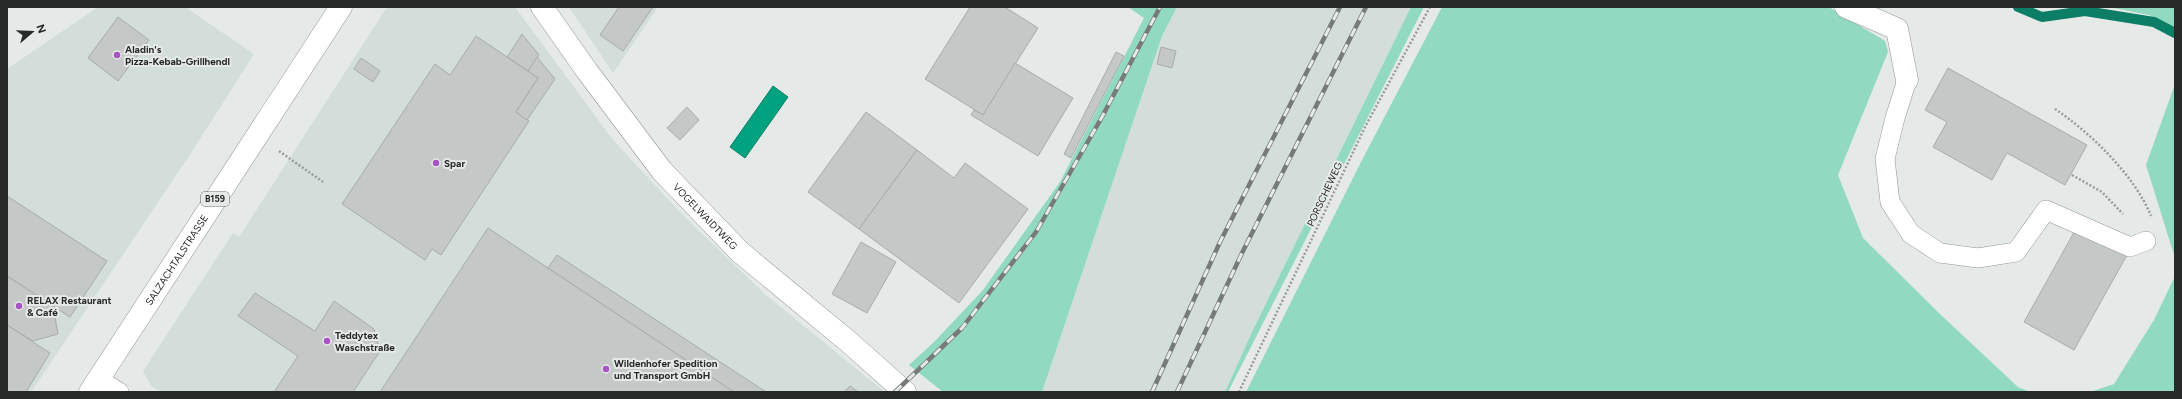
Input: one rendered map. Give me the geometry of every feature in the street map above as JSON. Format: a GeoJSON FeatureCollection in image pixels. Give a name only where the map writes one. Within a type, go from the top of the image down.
{"type":"FeatureCollection","features":[{"type":"Feature","properties":{"kind":"street","name":"SALZACHTALSTRASSE"},"geometry":{"type":"LineString","coordinates":[[94,385],[341,7]]}},
{"type":"Feature","properties":{"kind":"street","name":"VOGELWAIDTWEG"},"geometry":{"type":"LineString","coordinates":[[542,7],[587,71],[662,171],[740,252],[850,342],[905,392]]}},
{"type":"Feature","properties":{"kind":"street"},"geometry":{"type":"LineString","coordinates":[[1846,7],[1897,29]]}},
{"type":"Feature","properties":{"kind":"street"},"geometry":{"type":"LineString","coordinates":[[1891,7],[1907,80]]}},
{"type":"Feature","properties":{"kind":"lane"},"geometry":{"type":"LineString","coordinates":[[1907,80],[1895,118],[1885,159],[1890,202],[1911,234],[1940,253],[1978,258],[2016,252],[2046,210],[2130,247],[2146,241]]}},
{"type":"Feature","properties":{"kind":"lane"},"geometry":{"type":"LineString","coordinates":[[94,385],[119,392]]}},
{"type":"Feature","properties":{"kind":"path","name":"PORSCHEWEG"},"geometry":{"type":"LineString","coordinates":[[1239,392],[1364,127],[1430,7]]}},
{"type":"Feature","properties":{"kind":"path"},"geometry":{"type":"LineString","coordinates":[[2055,109],[2077,124],[2121,167],[2152,219]]}},
{"type":"Feature","properties":{"kind":"path"},"geometry":{"type":"LineString","coordinates":[[256,136],[323,182]]}},
{"type":"Feature","properties":{"kind":"shaded area"},"geometry":{"type":"Polygon","coordinates":[[[98,7],[185,7],[254,54],[191,153],[31,392],[7,392],[7,69],[98,7]]]}},
{"type":"Feature","properties":{"kind":"shaded area"},"geometry":{"type":"Polygon","coordinates":[[[387,7],[515,7],[613,140],[683,215],[766,295],[885,392],[161,392],[151,386],[143,371],[233,233],[239,237],[387,7]]]}},
{"type":"Feature","properties":{"kind":"shaded area"},"geometry":{"type":"Polygon","coordinates":[[[569,7],[658,7],[613,73],[569,7]]]}},
{"type":"Feature","properties":{"kind":"shaded area"},"geometry":{"type":"Polygon","coordinates":[[[1128,7],[1177,7],[1162,36],[1042,392],[943,392],[909,365],[935,341],[983,290],[1060,182],[1144,18],[1128,7]]]}},
{"type":"Feature","properties":{"kind":"shaded area"},"geometry":{"type":"Polygon","coordinates":[[[1177,7],[1411,7],[1252,332],[1225,392],[1042,392],[1162,36],[1177,7]]]}},
{"type":"Feature","properties":{"kind":"shaded area"},"geometry":{"type":"Polygon","coordinates":[[[1411,7],[1424,7],[1228,392],[1225,392],[1252,332],[1411,7]]]}},
{"type":"Feature","properties":{"kind":"shaded area"},"geometry":{"type":"Polygon","coordinates":[[[1442,7],[1829,7],[1885,41],[1888,52],[1838,175],[1863,238],[1942,316],[2018,387],[2030,392],[1246,392],[1361,162],[1442,7]]]}},
{"type":"Feature","properties":{"kind":"shaded area"},"geometry":{"type":"Polygon","coordinates":[[[2109,7],[2175,7],[2175,28],[2149,15],[2109,7]]]}},
{"type":"Feature","properties":{"kind":"shaded area"},"geometry":{"type":"Polygon","coordinates":[[[2175,84],[2175,258],[2146,165],[2175,84]]]}},
{"type":"Feature","properties":{"kind":"shaded area"},"geometry":{"type":"Polygon","coordinates":[[[773,86],[788,97],[745,158],[730,147],[773,86]]]}},
{"type":"Feature","properties":{"kind":"shaded area"},"geometry":{"type":"Polygon","coordinates":[[[2175,276],[2175,392],[2090,392],[2114,384],[2154,320],[2175,276]]]}},
{"type":"Feature","properties":{"kind":"building"},"geometry":{"type":"Polygon","coordinates":[[[619,7],[653,7],[623,51],[600,35],[619,7]]]}},
{"type":"Feature","properties":{"kind":"building"},"geometry":{"type":"Polygon","coordinates":[[[970,7],[1005,7],[1038,28],[983,115],[925,79],[970,7]]]}},
{"type":"Feature","properties":{"kind":"building"},"geometry":{"type":"Polygon","coordinates":[[[118,17],[149,40],[118,81],[88,58],[118,17]]]}},
{"type":"Feature","properties":{"kind":"building"},"geometry":{"type":"Polygon","coordinates":[[[522,34],[539,55],[528,71],[507,57],[522,34]]]}},
{"type":"Feature","properties":{"kind":"building","name":"Spar"},"geometry":{"type":"Polygon","coordinates":[[[476,36],[538,78],[516,112],[529,121],[441,255],[432,249],[425,260],[342,204],[435,64],[450,75],[476,36]]]}},
{"type":"Feature","properties":{"kind":"building"},"geometry":{"type":"Polygon","coordinates":[[[1161,47],[1176,51],[1172,68],[1157,64],[1161,47]]]}},
{"type":"Feature","properties":{"kind":"building"},"geometry":{"type":"Polygon","coordinates":[[[1116,52],[1124,56],[1071,158],[1064,154],[1116,52]]]}},
{"type":"Feature","properties":{"kind":"building"},"geometry":{"type":"Polygon","coordinates":[[[537,57],[555,79],[527,120],[516,112],[538,78],[528,71],[537,57]]]}},
{"type":"Feature","properties":{"kind":"building"},"geometry":{"type":"Polygon","coordinates":[[[361,58],[380,71],[373,82],[354,69],[361,58]]]}},
{"type":"Feature","properties":{"kind":"building"},"geometry":{"type":"Polygon","coordinates":[[[1015,63],[1073,98],[1038,156],[971,115],[974,110],[983,115],[1015,63]]]}},
{"type":"Feature","properties":{"kind":"building"},"geometry":{"type":"Polygon","coordinates":[[[1948,68],[2087,145],[2065,185],[2007,153],[1992,180],[1933,147],[1947,122],[1925,110],[1948,68]]]}},
{"type":"Feature","properties":{"kind":"building"},"geometry":{"type":"Polygon","coordinates":[[[687,107],[699,120],[680,140],[667,128],[687,107]]]}},
{"type":"Feature","properties":{"kind":"building"},"geometry":{"type":"Polygon","coordinates":[[[866,112],[917,150],[859,229],[808,192],[866,112]]]}},
{"type":"Feature","properties":{"kind":"building"},"geometry":{"type":"Polygon","coordinates":[[[917,150],[954,178],[965,163],[1028,209],[959,303],[859,229],[917,150]]]}},
{"type":"Feature","properties":{"kind":"building"},"geometry":{"type":"Polygon","coordinates":[[[7,196],[107,261],[70,317],[7,276],[7,196]]]}},
{"type":"Feature","properties":{"kind":"building"},"geometry":{"type":"Polygon","coordinates":[[[2077,227],[2127,255],[2074,350],[2024,322],[2077,227]]]}},
{"type":"Feature","properties":{"kind":"building"},"geometry":{"type":"Polygon","coordinates":[[[488,228],[734,392],[380,392],[488,228]]]}},
{"type":"Feature","properties":{"kind":"building"},"geometry":{"type":"Polygon","coordinates":[[[861,242],[896,262],[867,313],[832,294],[861,242]]]}},
{"type":"Feature","properties":{"kind":"building"},"geometry":{"type":"Polygon","coordinates":[[[557,255],[766,392],[734,392],[548,268],[557,255]]]}},
{"type":"Feature","properties":{"kind":"building"},"geometry":{"type":"Polygon","coordinates":[[[7,276],[53,306],[58,334],[33,341],[7,325],[7,276]]]}},
{"type":"Feature","properties":{"kind":"building","name":"Teddytex Waschstraße"},"geometry":{"type":"Polygon","coordinates":[[[255,293],[315,331],[334,301],[374,329],[380,351],[353,392],[274,392],[298,356],[238,316],[255,293]]]}},
{"type":"Feature","properties":{"kind":"building"},"geometry":{"type":"Polygon","coordinates":[[[7,325],[50,353],[26,392],[7,392],[7,325]]]}},
{"type":"Feature","properties":{"kind":"building"},"geometry":{"type":"Polygon","coordinates":[[[850,386],[858,392],[844,392],[850,386]]]}},
{"type":"Feature","properties":{"kind":"waterway"},"geometry":{"type":"LineString","coordinates":[[2018,7],[2042,17],[2085,11],[2154,22],[2175,33]]}},
{"type":"Feature","properties":{"kind":"railway"},"geometry":{"type":"LineString","coordinates":[[895,392],[962,328],[1036,232],[1102,117],[1160,7]]}},
{"type":"Feature","properties":{"kind":"railway"},"geometry":{"type":"LineString","coordinates":[[1152,392],[1220,242],[1340,7]]}},
{"type":"Feature","properties":{"kind":"railway"},"geometry":{"type":"LineString","coordinates":[[1177,392],[1242,253],[1366,7]]}},
{"type":"Feature","properties":{"kind":"place","name":"Aladin's Pizza-Kebab-Grillhendl"},"geometry":{"type":"Point","coordinates":[117,55]}},
{"type":"Feature","properties":{"kind":"place","name":"Spar"},"geometry":{"type":"Point","coordinates":[436,163]}},
{"type":"Feature","properties":{"kind":"place","name":"RELAX Restaurant & Café"},"geometry":{"type":"Point","coordinates":[19,306]}},
{"type":"Feature","properties":{"kind":"place","name":"Teddytex Waschstraße"},"geometry":{"type":"Point","coordinates":[327,341]}},
{"type":"Feature","properties":{"kind":"place","name":"Wildenhofer Spedition und Transport GmbH"},"geometry":{"type":"Point","coordinates":[606,369]}}]}
